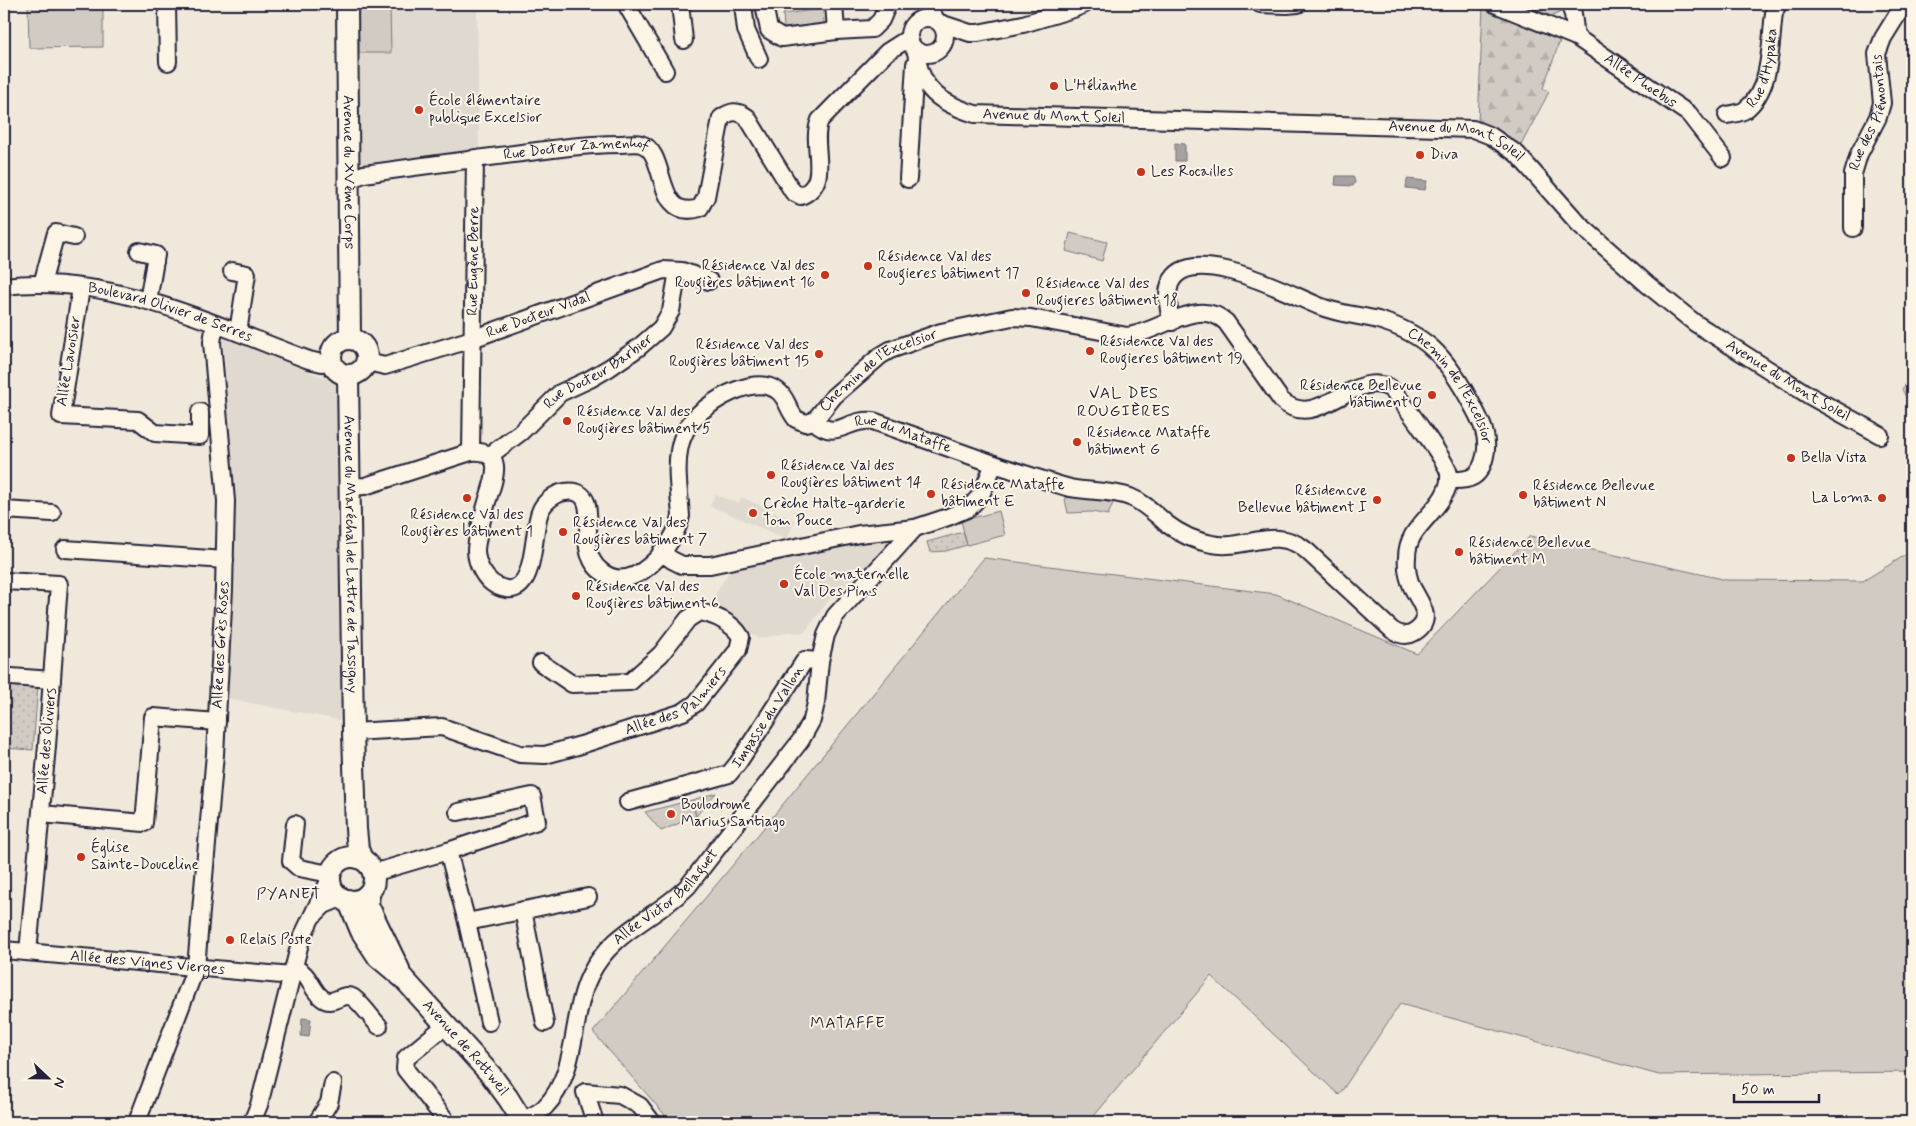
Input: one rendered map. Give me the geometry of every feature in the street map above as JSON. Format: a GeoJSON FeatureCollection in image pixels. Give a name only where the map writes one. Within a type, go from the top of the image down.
{"type":"FeatureCollection","features":[{"type":"Feature","properties":{"kind":"main road","name":"Avenue du XVème Corps"},"geometry":{"type":"LineString","coordinates":[[347,4],[350,339]]}},
{"type":"Feature","properties":{"kind":"main road"},"geometry":{"type":"LineString","coordinates":[[350,339],[358,341],[363,345],[368,355],[367,362],[360,372],[348,376],[337,371],[331,360],[331,354],[342,340],[350,339]]}},
{"type":"Feature","properties":{"kind":"main road","name":"Avenue du Maréchal de Lattre de Tassigny"},"geometry":{"type":"LineString","coordinates":[[348,376],[352,732]]}},
{"type":"Feature","properties":{"kind":"main road"},"geometry":{"type":"LineString","coordinates":[[352,732],[358,849],[374,880],[368,893],[362,898],[344,899],[331,886],[333,871],[342,849],[352,732]]}},
{"type":"Feature","properties":{"kind":"main road"},"geometry":{"type":"LineString","coordinates":[[333,871],[352,856],[367,866]]}},
{"type":"Feature","properties":{"kind":"main road","name":"Avenue de Rottweil"},"geometry":{"type":"LineString","coordinates":[[368,893],[368,905],[402,978]]}},
{"type":"Feature","properties":{"kind":"main road","name":"Avenue de Rottweil"},"geometry":{"type":"LineString","coordinates":[[344,899],[361,931],[378,957],[402,978],[446,1024],[491,1076],[508,1098],[522,1121]]}},
{"type":"Feature","properties":{"kind":"street"},"geometry":{"type":"LineString","coordinates":[[167,4],[168,62]]}},
{"type":"Feature","properties":{"kind":"street"},"geometry":{"type":"LineString","coordinates":[[626,4],[665,71]]}},
{"type":"Feature","properties":{"kind":"street"},"geometry":{"type":"LineString","coordinates":[[680,4],[684,40]]}},
{"type":"Feature","properties":{"kind":"street"},"geometry":{"type":"LineString","coordinates":[[743,4],[746,30],[759,59]]}},
{"type":"Feature","properties":{"kind":"street"},"geometry":{"type":"LineString","coordinates":[[764,4],[769,30],[782,38],[872,29],[881,20],[888,4]]}},
{"type":"Feature","properties":{"kind":"street"},"geometry":{"type":"LineString","coordinates":[[834,4],[836,32]]}},
{"type":"Feature","properties":{"kind":"street"},"geometry":{"type":"LineString","coordinates":[[908,179],[913,42],[923,4]]}},
{"type":"Feature","properties":{"kind":"street"},"geometry":{"type":"LineString","coordinates":[[927,4],[945,34],[933,63],[932,75],[937,95]]}},
{"type":"Feature","properties":{"kind":"street"},"geometry":{"type":"LineString","coordinates":[[913,42],[924,54],[940,49],[954,39],[970,33],[1023,24],[1085,4]]}},
{"type":"Feature","properties":{"kind":"street"},"geometry":{"type":"LineString","coordinates":[[1260,4],[1287,6],[1298,4]]}},
{"type":"Feature","properties":{"kind":"street","name":"Allée Phoebus"},"geometry":{"type":"LineString","coordinates":[[1495,4],[1576,37],[1689,114],[1723,158]]}},
{"type":"Feature","properties":{"kind":"street"},"geometry":{"type":"LineString","coordinates":[[1569,4],[1573,14],[1576,37]]}},
{"type":"Feature","properties":{"kind":"street","name":"Rue d'Hypaka"},"geometry":{"type":"LineString","coordinates":[[1727,116],[1744,111],[1757,98],[1766,78],[1774,13],[1778,4]]}},
{"type":"Feature","properties":{"kind":"street","name":"Rue des Piémontais"},"geometry":{"type":"LineString","coordinates":[[1853,228],[1853,174],[1859,154],[1878,117],[1882,103],[1877,54],[1883,38],[1904,4]]}},
{"type":"Feature","properties":{"kind":"street"},"geometry":{"type":"LineString","coordinates":[[913,42],[920,20],[925,18],[970,33]]}},
{"type":"Feature","properties":{"kind":"street","name":"Rue Docteur Zamenhof"},"geometry":{"type":"LineString","coordinates":[[348,180],[364,174],[475,158],[594,144],[640,144],[651,151],[671,203],[680,208],[691,210],[700,208],[706,197],[721,118],[729,112],[739,112],[747,117],[793,192],[801,196],[810,192],[816,185],[818,171],[817,128],[820,120],[887,52],[913,42]]}},
{"type":"Feature","properties":{"kind":"street","name":"Avenue du Mont Soleil"},"geometry":{"type":"LineString","coordinates":[[913,42],[918,63],[930,90],[952,106],[975,114],[1473,129],[1491,136],[1518,154],[1579,224],[1695,324],[1810,396],[1880,436]]}},
{"type":"Feature","properties":{"kind":"street","name":"Rue Eugène Berre"},"geometry":{"type":"LineString","coordinates":[[471,452],[475,158]]}},
{"type":"Feature","properties":{"kind":"street"},"geometry":{"type":"LineString","coordinates":[[42,284],[56,233],[74,237]]}},
{"type":"Feature","properties":{"kind":"street"},"geometry":{"type":"LineString","coordinates":[[140,251],[156,255],[148,301]]}},
{"type":"Feature","properties":{"kind":"street","name":"Chemin de l'Excelsior"},"geometry":{"type":"LineString","coordinates":[[489,456],[494,462],[496,474],[477,542],[476,558],[487,578],[497,586],[504,588],[512,588],[524,580],[530,568],[540,512],[550,499],[565,492],[578,493],[587,503],[589,552],[595,565],[605,574],[618,579],[635,576],[647,567],[661,552],[680,520],[677,476],[680,441],[687,426],[697,414],[731,392],[748,387],[771,387],[782,394],[796,419],[805,423],[814,421],[834,396],[880,356],[901,345],[941,332],[1012,317],[1031,318],[1127,336],[1142,333],[1201,312],[1214,314],[1229,326],[1281,400],[1297,409],[1306,410],[1318,407],[1360,388],[1378,385],[1388,387],[1394,392],[1442,460],[1448,470],[1449,480],[1466,481],[1478,472],[1483,463],[1486,452],[1485,431],[1465,392],[1434,348],[1411,333],[1377,320],[1329,310],[1238,273],[1199,267],[1183,270],[1172,281],[1168,294],[1172,322]]}},
{"type":"Feature","properties":{"kind":"street"},"geometry":{"type":"LineString","coordinates":[[232,270],[247,274],[238,332]]}},
{"type":"Feature","properties":{"kind":"street","name":"Rue Docteur Vidal"},"geometry":{"type":"LineString","coordinates":[[367,362],[385,366],[472,339],[663,270],[678,271],[709,281]]}},
{"type":"Feature","properties":{"kind":"street","name":"Rue Docteur Barbier"},"geometry":{"type":"LineString","coordinates":[[489,456],[522,432],[560,393],[590,380],[609,368],[638,348],[661,328],[671,311],[678,271]]}},
{"type":"Feature","properties":{"kind":"street","name":"Boulevard Olivier de Serres"},"geometry":{"type":"LineString","coordinates":[[4,286],[42,284],[117,293],[148,301],[215,324],[310,360],[322,363],[331,360]]}},
{"type":"Feature","properties":{"kind":"street","name":"Allée Lavoisier"},"geometry":{"type":"LineString","coordinates":[[81,288],[61,416],[138,420],[155,434],[200,436],[200,412]]}},
{"type":"Feature","properties":{"kind":"street","name":"Allée des Grès Roses"},"geometry":{"type":"LineString","coordinates":[[137,1122],[196,967],[217,722],[225,560],[226,501],[212,342],[215,324]]}},
{"type":"Feature","properties":{"kind":"street","name":"Rue du Mataffe"},"geometry":{"type":"LineString","coordinates":[[814,421],[820,427],[831,430],[840,429],[858,421],[873,421],[994,464],[1072,488],[1107,492],[1128,497],[1143,504],[1173,528],[1205,542],[1220,545],[1272,539],[1291,540],[1307,551],[1392,630],[1406,635],[1413,633],[1419,628],[1424,622],[1425,614],[1409,577],[1406,559],[1410,542],[1415,532],[1439,503],[1449,480]]}},
{"type":"Feature","properties":{"kind":"street"},"geometry":{"type":"LineString","coordinates":[[348,487],[365,486],[471,452],[481,452],[489,456]]}},
{"type":"Feature","properties":{"kind":"street"},"geometry":{"type":"LineString","coordinates":[[661,552],[682,565],[710,565],[859,534],[915,528],[969,508],[981,495],[994,464]]}},
{"type":"Feature","properties":{"kind":"street"},"geometry":{"type":"LineString","coordinates":[[4,510],[52,513]]}},
{"type":"Feature","properties":{"kind":"street","name":"Allée Victor Bellaguet"},"geometry":{"type":"LineString","coordinates":[[522,1121],[544,1108],[553,1097],[561,1082],[568,1066],[580,1000],[595,967],[605,952],[620,936],[673,901],[688,886],[801,740],[812,720],[816,703],[820,661],[826,635],[835,616],[915,528]]}},
{"type":"Feature","properties":{"kind":"street"},"geometry":{"type":"LineString","coordinates":[[65,549],[225,560]]}},
{"type":"Feature","properties":{"kind":"street","name":"Allée des Oliviers"},"geometry":{"type":"LineString","coordinates":[[4,582],[59,584],[28,952]]}},
{"type":"Feature","properties":{"kind":"street","name":"Allée des Palmiers"},"geometry":{"type":"LineString","coordinates":[[352,732],[442,727],[520,754],[545,755],[683,712],[696,703],[738,650],[741,637],[736,628],[700,612],[688,619],[661,654],[630,682],[572,684],[541,663]]}},
{"type":"Feature","properties":{"kind":"street","name":"Impasse du Vallon"},"geometry":{"type":"LineString","coordinates":[[628,802],[729,774],[805,660],[820,661]]}},
{"type":"Feature","properties":{"kind":"street"},"geometry":{"type":"LineString","coordinates":[[11,677],[52,680]]}},
{"type":"Feature","properties":{"kind":"street"},"geometry":{"type":"LineString","coordinates":[[41,814],[144,823],[153,717],[217,722]]}},
{"type":"Feature","properties":{"kind":"street"},"geometry":{"type":"LineString","coordinates":[[367,866],[448,851],[537,821],[532,796],[458,812]]}},
{"type":"Feature","properties":{"kind":"street"},"geometry":{"type":"LineString","coordinates":[[252,1122],[259,1105],[301,939],[333,871],[299,868],[291,861],[295,824]]}},
{"type":"Feature","properties":{"kind":"street"},"geometry":{"type":"LineString","coordinates":[[448,851],[467,922],[489,1022]]}},
{"type":"Feature","properties":{"kind":"street"},"geometry":{"type":"LineString","coordinates":[[467,922],[588,897]]}},
{"type":"Feature","properties":{"kind":"street"},"geometry":{"type":"LineString","coordinates":[[310,919],[324,905],[344,899]]}},
{"type":"Feature","properties":{"kind":"street"},"geometry":{"type":"LineString","coordinates":[[523,910],[546,1023]]}},
{"type":"Feature","properties":{"kind":"street","name":"Allée des Vignes Vierges"},"geometry":{"type":"LineString","coordinates":[[4,950],[196,967],[292,972]]}},
{"type":"Feature","properties":{"kind":"street"},"geometry":{"type":"LineString","coordinates":[[292,972],[301,970],[322,998],[334,1002],[348,996],[354,997],[378,1026]]}},
{"type":"Feature","properties":{"kind":"street"},"geometry":{"type":"LineString","coordinates":[[444,1118],[405,1069],[406,1058],[446,1024]]}},
{"type":"Feature","properties":{"kind":"street"},"geometry":{"type":"LineString","coordinates":[[561,1082],[585,1092],[620,1096],[640,1106],[652,1122]]}},
{"type":"Feature","properties":{"kind":"street"},"geometry":{"type":"LineString","coordinates":[[317,1122],[329,1103],[333,1083]]}},
{"type":"Feature","properties":{"kind":"street"},"geometry":{"type":"LineString","coordinates":[[585,1092],[595,1122]]}},
{"type":"Feature","properties":{"kind":"shaded area","name":"École élémentaire publique Excelsior"},"geometry":{"type":"Polygon","coordinates":[[[358,4],[477,4],[479,151],[360,167],[358,4]]]}},
{"type":"Feature","properties":{"kind":"shaded area"},"geometry":{"type":"Polygon","coordinates":[[[1175,143],[1185,144],[1185,161],[1175,161],[1175,143]]]}},
{"type":"Feature","properties":{"kind":"shaded area"},"geometry":{"type":"Polygon","coordinates":[[[1336,176],[1353,176],[1355,182],[1353,186],[1335,185],[1336,176]]]}},
{"type":"Feature","properties":{"kind":"shaded area"},"geometry":{"type":"Polygon","coordinates":[[[1407,179],[1427,181],[1425,190],[1406,188],[1407,179]]]}},
{"type":"Feature","properties":{"kind":"shaded area"},"geometry":{"type":"Polygon","coordinates":[[[223,336],[337,383],[344,721],[225,698],[234,585],[229,420],[223,336]]]}},
{"type":"Feature","properties":{"kind":"shaded area","name":"Crèche Halte-garderie Tom Pouce"},"geometry":{"type":"Polygon","coordinates":[[[715,495],[739,503],[741,497],[795,521],[787,539],[710,506],[715,495]]]}},
{"type":"Feature","properties":{"kind":"shaded area","name":"École maternelle Val Des Pins"},"geometry":{"type":"Polygon","coordinates":[[[892,536],[891,544],[830,599],[804,633],[789,632],[760,639],[709,605],[730,570],[892,536]]]}},
{"type":"Feature","properties":{"kind":"shaded area"},"geometry":{"type":"Polygon","coordinates":[[[302,1018],[311,1019],[309,1037],[301,1036],[302,1018]]]}},
{"type":"Feature","properties":{"kind":"green space"},"geometry":{"type":"Polygon","coordinates":[[[28,4],[103,4],[103,47],[29,48],[28,4]]]}},
{"type":"Feature","properties":{"kind":"green space"},"geometry":{"type":"Polygon","coordinates":[[[358,4],[390,4],[391,53],[359,53],[358,4]]]}},
{"type":"Feature","properties":{"kind":"green space"},"geometry":{"type":"Polygon","coordinates":[[[1521,4],[1560,4],[1561,12],[1552,16],[1521,4]]]}},
{"type":"Feature","properties":{"kind":"green space"},"geometry":{"type":"Polygon","coordinates":[[[1483,6],[1561,38],[1543,88],[1549,92],[1519,149],[1478,123],[1483,6]]]}},
{"type":"Feature","properties":{"kind":"green space"},"geometry":{"type":"Polygon","coordinates":[[[823,9],[824,24],[784,28],[783,14],[823,9]]]}},
{"type":"Feature","properties":{"kind":"green space"},"geometry":{"type":"Polygon","coordinates":[[[1070,233],[1107,242],[1102,261],[1066,251],[1070,233]]]}},
{"type":"Feature","properties":{"kind":"green space"},"geometry":{"type":"Polygon","coordinates":[[[1912,375],[1912,410],[1902,389],[1912,375]]]}},
{"type":"Feature","properties":{"kind":"green space"},"geometry":{"type":"Polygon","coordinates":[[[1069,495],[1113,503],[1108,515],[1092,512],[1068,513],[1065,499],[1069,495]]]}},
{"type":"Feature","properties":{"kind":"green space"},"geometry":{"type":"Polygon","coordinates":[[[999,511],[1005,535],[967,545],[961,521],[999,511]]]}},
{"type":"Feature","properties":{"kind":"green space"},"geometry":{"type":"Polygon","coordinates":[[[963,532],[967,545],[946,551],[930,552],[927,542],[963,532]]]}},
{"type":"Feature","properties":{"kind":"green space"},"geometry":{"type":"Polygon","coordinates":[[[1530,536],[1727,580],[1863,581],[1912,551],[1912,1072],[1659,1075],[1400,1004],[1339,1095],[1211,976],[1089,1122],[671,1122],[593,1032],[757,836],[984,558],[1276,594],[1417,654],[1530,536]]]}},
{"type":"Feature","properties":{"kind":"green space"},"geometry":{"type":"Polygon","coordinates":[[[4,680],[38,684],[33,750],[4,748],[4,680]]]}},
{"type":"Feature","properties":{"kind":"green space"},"geometry":{"type":"Polygon","coordinates":[[[716,793],[696,816],[692,800],[716,793]]]}},
{"type":"Feature","properties":{"kind":"green space","name":"Boulodrome Marius Santiago"},"geometry":{"type":"Polygon","coordinates":[[[692,800],[696,816],[661,831],[645,812],[692,800]]]}},
{"type":"Feature","properties":{"kind":"place","name":"L'Hélianthe"},"geometry":{"type":"Point","coordinates":[1054,86]}},
{"type":"Feature","properties":{"kind":"place","name":"École élémentaire publique Excelsior"},"geometry":{"type":"Point","coordinates":[419,110]}},
{"type":"Feature","properties":{"kind":"place","name":"Diva"},"geometry":{"type":"Point","coordinates":[1420,155]}},
{"type":"Feature","properties":{"kind":"place","name":"Les Rocailles"},"geometry":{"type":"Point","coordinates":[1141,172]}},
{"type":"Feature","properties":{"kind":"place","name":"Résidence Val des Rougieres bâtiment 17"},"geometry":{"type":"Point","coordinates":[868,266]}},
{"type":"Feature","properties":{"kind":"place","name":"Résidence Val des Rougières bâtiment 16"},"geometry":{"type":"Point","coordinates":[825,275]}},
{"type":"Feature","properties":{"kind":"place","name":"Résidence Val des Rougieres bâtiment 18"},"geometry":{"type":"Point","coordinates":[1026,293]}},
{"type":"Feature","properties":{"kind":"place","name":"Résidence Val des Rougieres bâtiment 19"},"geometry":{"type":"Point","coordinates":[1090,351]}},
{"type":"Feature","properties":{"kind":"place","name":"Résidence Val des Rougières bâtiment 15"},"geometry":{"type":"Point","coordinates":[819,354]}},
{"type":"Feature","properties":{"kind":"place","name":"Résidence Bellevue bâtiment O"},"geometry":{"type":"Point","coordinates":[1432,395]}},
{"type":"Feature","properties":{"kind":"place","name":"Résidence Val des Rougières bâtiment 5"},"geometry":{"type":"Point","coordinates":[567,421]}},
{"type":"Feature","properties":{"kind":"place","name":"Résidence Mataffe bâtiment G"},"geometry":{"type":"Point","coordinates":[1077,442]}},
{"type":"Feature","properties":{"kind":"place","name":"Bella Vista"},"geometry":{"type":"Point","coordinates":[1791,458]}},
{"type":"Feature","properties":{"kind":"place","name":"Résidence Val des Rougières bâtiment 14"},"geometry":{"type":"Point","coordinates":[771,475]}},
{"type":"Feature","properties":{"kind":"place","name":"Résidence Mataffe bâtiment E"},"geometry":{"type":"Point","coordinates":[931,494]}},
{"type":"Feature","properties":{"kind":"place","name":"Résidence Bellevue bâtiment N"},"geometry":{"type":"Point","coordinates":[1523,495]}},
{"type":"Feature","properties":{"kind":"place","name":"Résidence Val des Rougières bâtiment 1"},"geometry":{"type":"Point","coordinates":[467,498]}},
{"type":"Feature","properties":{"kind":"place","name":"La Loma"},"geometry":{"type":"Point","coordinates":[1882,498]}},
{"type":"Feature","properties":{"kind":"place","name":"Résidencve Bellevue bâtiment I"},"geometry":{"type":"Point","coordinates":[1377,500]}},
{"type":"Feature","properties":{"kind":"place","name":"Crèche Halte-garderie Tom Pouce"},"geometry":{"type":"Point","coordinates":[753,513]}},
{"type":"Feature","properties":{"kind":"place","name":"Résidence Val des Rougières bâtiment 7"},"geometry":{"type":"Point","coordinates":[563,532]}},
{"type":"Feature","properties":{"kind":"place","name":"Résidence Bellevue bâtiment M"},"geometry":{"type":"Point","coordinates":[1459,552]}},
{"type":"Feature","properties":{"kind":"place","name":"École maternelle Val Des Pins"},"geometry":{"type":"Point","coordinates":[784,584]}},
{"type":"Feature","properties":{"kind":"place","name":"Résidence Val des Rougières bâtiment 6"},"geometry":{"type":"Point","coordinates":[576,596]}},
{"type":"Feature","properties":{"kind":"place","name":"Boulodrome Marius Santiago"},"geometry":{"type":"Point","coordinates":[671,814]}},
{"type":"Feature","properties":{"kind":"place","name":"Église Sainte-Douceline"},"geometry":{"type":"Point","coordinates":[81,857]}},
{"type":"Feature","properties":{"kind":"place","name":"Relais Poste"},"geometry":{"type":"Point","coordinates":[230,940]}},
{"type":"Feature","properties":{"kind":"district","name":"VAL DES ROUGIÈRES"},"geometry":{"type":"Point","coordinates":[1124,402]}},
{"type":"Feature","properties":{"kind":"district","name":"PYANET"},"geometry":{"type":"Point","coordinates":[289,894]}},
{"type":"Feature","properties":{"kind":"district","name":"MATAFFE"},"geometry":{"type":"Point","coordinates":[848,1023]}}]}
